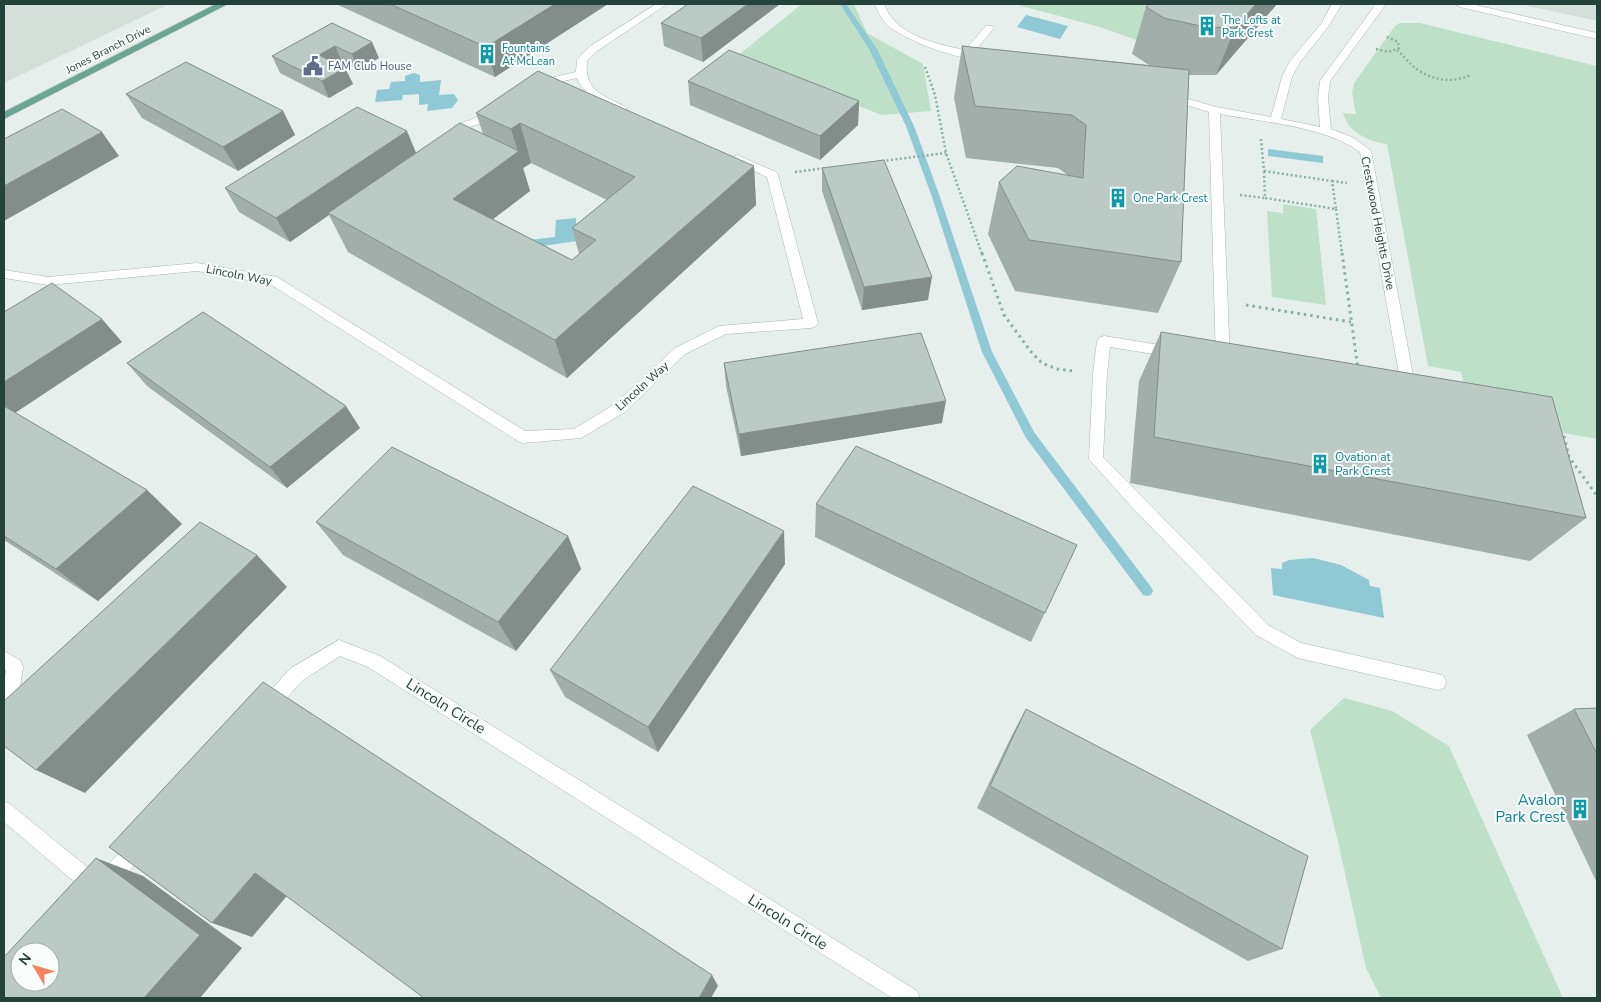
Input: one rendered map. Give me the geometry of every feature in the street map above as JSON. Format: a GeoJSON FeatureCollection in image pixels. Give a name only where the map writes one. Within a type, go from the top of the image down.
{"type":"FeatureCollection","features":[{"type":"Feature","properties":{"kind":"main road","name":"Jones Branch Drive"},"geometry":{"type":"LineString","coordinates":[[4,116],[223,4]]}},
{"type":"Feature","properties":{"kind":"street"},"geometry":{"type":"LineString","coordinates":[[633,114],[603,105],[584,86],[581,74],[582,60],[593,49],[662,4]]}},
{"type":"Feature","properties":{"kind":"street"},"geometry":{"type":"LineString","coordinates":[[879,4],[888,20],[916,39],[947,50],[986,58]]}},
{"type":"Feature","properties":{"kind":"street"},"geometry":{"type":"LineString","coordinates":[[1275,121],[1287,77],[1295,61],[1325,25],[1337,4]]}},
{"type":"Feature","properties":{"kind":"street"},"geometry":{"type":"LineString","coordinates":[[1326,131],[1323,98],[1325,81],[1381,4]]}},
{"type":"Feature","properties":{"kind":"street"},"geometry":{"type":"LineString","coordinates":[[1460,4],[1597,36]]}},
{"type":"Feature","properties":{"kind":"street"},"geometry":{"type":"LineString","coordinates":[[967,54],[989,28]]}},
{"type":"Feature","properties":{"kind":"street"},"geometry":{"type":"LineString","coordinates":[[531,86],[581,74]]}},
{"type":"Feature","properties":{"kind":"street","name":"Crestwood Heights Drive"},"geometry":{"type":"LineString","coordinates":[[1160,94],[1214,110],[1326,131],[1350,140],[1365,151],[1410,392],[1394,389]]}},
{"type":"Feature","properties":{"kind":"street"},"geometry":{"type":"LineString","coordinates":[[459,127],[475,122],[507,100]]}},
{"type":"Feature","properties":{"kind":"street"},"geometry":{"type":"LineString","coordinates":[[1214,110],[1223,361]]}},
{"type":"Feature","properties":{"kind":"street"},"geometry":{"type":"LineString","coordinates":[[729,156],[751,170],[772,175]]}},
{"type":"Feature","properties":{"kind":"street","name":"Lincoln Way"},"geometry":{"type":"LineString","coordinates":[[4,274],[48,280],[197,267],[273,280],[523,437],[576,434],[620,408],[680,351],[724,329],[811,323],[772,175]]}},
{"type":"Feature","properties":{"kind":"street"},"geometry":{"type":"LineString","coordinates":[[1184,354],[1104,341],[1100,373],[1096,459],[1262,630],[1298,650],[1438,682]]}},
{"type":"Feature","properties":{"kind":"street","name":"Lincoln Circle"},"geometry":{"type":"LineString","coordinates":[[257,717],[297,674],[339,648],[374,661],[910,998]]}},
{"type":"Feature","properties":{"kind":"street"},"geometry":{"type":"LineString","coordinates":[[4,659],[15,667],[4,732]]}},
{"type":"Feature","properties":{"kind":"street"},"geometry":{"type":"LineString","coordinates":[[4,810],[99,889]]}},
{"type":"Feature","properties":{"kind":"street"},"geometry":{"type":"LineString","coordinates":[[86,903],[152,832]]}},
{"type":"Feature","properties":{"kind":"path"},"geometry":{"type":"LineString","coordinates":[[1376,49],[1389,52],[1397,50],[1400,45],[1398,42],[1385,36]]}},
{"type":"Feature","properties":{"kind":"path"},"geometry":{"type":"LineString","coordinates":[[1397,50],[1418,70],[1436,78],[1453,80],[1470,75]]}},
{"type":"Feature","properties":{"kind":"path"},"geometry":{"type":"LineString","coordinates":[[925,67],[936,95],[946,153],[1004,314],[1032,353],[1042,363],[1057,370],[1100,373]]}},
{"type":"Feature","properties":{"kind":"path"},"geometry":{"type":"LineString","coordinates":[[1261,133],[1264,198]]}},
{"type":"Feature","properties":{"kind":"path"},"geometry":{"type":"LineString","coordinates":[[876,162],[946,153]]}},
{"type":"Feature","properties":{"kind":"path"},"geometry":{"type":"LineString","coordinates":[[772,175],[828,168]]}},
{"type":"Feature","properties":{"kind":"path"},"geometry":{"type":"LineString","coordinates":[[1264,171],[1332,181],[1358,370]]}},
{"type":"Feature","properties":{"kind":"path"},"geometry":{"type":"LineString","coordinates":[[1240,195],[1336,209]]}},
{"type":"Feature","properties":{"kind":"path"},"geometry":{"type":"LineString","coordinates":[[1221,301],[1351,322]]}},
{"type":"Feature","properties":{"kind":"path"},"geometry":{"type":"LineString","coordinates":[[1564,436],[1569,457],[1597,496]]}},
{"type":"Feature","properties":{"kind":"shaded area"},"geometry":{"type":"Polygon","coordinates":[[[4,4],[169,4],[4,83],[4,4]]]}},
{"type":"Feature","properties":{"kind":"shaded area"},"geometry":{"type":"Polygon","coordinates":[[[1519,4],[1597,4],[1597,21],[1519,4]]]}},
{"type":"Feature","properties":{"kind":"green space"},"geometry":{"type":"Polygon","coordinates":[[[802,4],[854,4],[867,33],[923,64],[931,111],[881,115],[737,56],[802,4]]]}},
{"type":"Feature","properties":{"kind":"green space"},"geometry":{"type":"Polygon","coordinates":[[[1014,4],[1167,4],[1142,42],[1100,27],[1014,4]]]}},
{"type":"Feature","properties":{"kind":"green space"},"geometry":{"type":"Polygon","coordinates":[[[1400,23],[1420,23],[1597,66],[1597,439],[1471,416],[1461,372],[1428,366],[1387,144],[1373,141],[1354,131],[1349,126],[1343,113],[1356,114],[1352,93],[1354,83],[1395,26],[1400,23]]]}},
{"type":"Feature","properties":{"kind":"green space"},"geometry":{"type":"Polygon","coordinates":[[[1283,204],[1316,209],[1326,305],[1272,297],[1267,211],[1283,213],[1283,204]]]}},
{"type":"Feature","properties":{"kind":"green space"},"geometry":{"type":"Polygon","coordinates":[[[1344,698],[1392,711],[1449,746],[1563,998],[1381,998],[1366,968],[1339,846],[1310,730],[1344,698]]]}},
{"type":"Feature","properties":{"kind":"water"},"geometry":{"type":"Polygon","coordinates":[[[1026,15],[1068,26],[1060,39],[1017,27],[1026,15]]]}},
{"type":"Feature","properties":{"kind":"water"},"geometry":{"type":"Polygon","coordinates":[[[414,73],[420,75],[420,82],[441,80],[439,95],[454,94],[458,100],[452,108],[427,111],[428,104],[419,105],[419,94],[403,95],[402,100],[375,102],[377,90],[389,89],[391,82],[405,81],[405,76],[414,73]]]}},
{"type":"Feature","properties":{"kind":"water"},"geometry":{"type":"Polygon","coordinates":[[[1268,149],[1323,156],[1323,163],[1268,156],[1268,149]]]}},
{"type":"Feature","properties":{"kind":"water"},"geometry":{"type":"Polygon","coordinates":[[[576,218],[577,241],[543,246],[529,240],[555,237],[556,220],[576,218]]]}},
{"type":"Feature","properties":{"kind":"water"},"geometry":{"type":"Polygon","coordinates":[[[1313,558],[1341,565],[1369,580],[1370,586],[1380,588],[1384,618],[1273,595],[1271,568],[1282,569],[1282,563],[1289,560],[1313,558]]]}},
{"type":"Feature","properties":{"kind":"building"},"geometry":{"type":"Polygon","coordinates":[[[390,4],[555,4],[486,47],[390,4]]]}},
{"type":"Feature","properties":{"kind":"building"},"geometry":{"type":"Polygon","coordinates":[[[688,4],[748,4],[701,38],[661,23],[688,4]]]}},
{"type":"Feature","properties":{"kind":"building"},"geometry":{"type":"Polygon","coordinates":[[[1149,4],[1256,4],[1235,28],[1205,27],[1164,18],[1146,7],[1149,4]]]}},
{"type":"Feature","properties":{"kind":"building"},"geometry":{"type":"Polygon","coordinates":[[[332,23],[372,42],[352,54],[335,46],[319,55],[345,68],[322,81],[272,56],[332,23]]]}},
{"type":"Feature","properties":{"kind":"building"},"geometry":{"type":"Polygon","coordinates":[[[962,46],[1189,70],[1181,262],[1029,240],[999,182],[1017,166],[1083,178],[1086,125],[1072,115],[975,106],[962,46]]]}},
{"type":"Feature","properties":{"kind":"building"},"geometry":{"type":"Polygon","coordinates":[[[729,50],[859,101],[820,136],[688,81],[729,50]]]}},
{"type":"Feature","properties":{"kind":"building"},"geometry":{"type":"Polygon","coordinates":[[[186,62],[283,111],[223,147],[126,94],[186,62]]]}},
{"type":"Feature","properties":{"kind":"building"},"geometry":{"type":"Polygon","coordinates":[[[538,71],[754,166],[555,340],[328,213],[460,123],[519,151],[453,199],[572,260],[596,240],[572,228],[635,177],[520,123],[511,129],[476,113],[538,71]]]}},
{"type":"Feature","properties":{"kind":"building"},"geometry":{"type":"Polygon","coordinates":[[[357,107],[407,131],[276,218],[225,188],[357,107]]]}},
{"type":"Feature","properties":{"kind":"building"},"geometry":{"type":"Polygon","coordinates":[[[62,109],[102,132],[4,186],[4,139],[62,109]]]}},
{"type":"Feature","properties":{"kind":"building"},"geometry":{"type":"Polygon","coordinates":[[[884,160],[932,277],[864,287],[822,168],[884,160]]]}},
{"type":"Feature","properties":{"kind":"building"},"geometry":{"type":"Polygon","coordinates":[[[52,283],[102,319],[4,382],[4,312],[52,283]]]}},
{"type":"Feature","properties":{"kind":"building"},"geometry":{"type":"Polygon","coordinates":[[[203,312],[346,406],[270,467],[127,363],[203,312]]]}},
{"type":"Feature","properties":{"kind":"building"},"geometry":{"type":"Polygon","coordinates":[[[1161,332],[1552,397],[1586,518],[1154,437],[1161,332]]]}},
{"type":"Feature","properties":{"kind":"building"},"geometry":{"type":"Polygon","coordinates":[[[921,333],[946,401],[739,434],[724,363],[921,333]]]}},
{"type":"Feature","properties":{"kind":"building"},"geometry":{"type":"Polygon","coordinates":[[[4,406],[147,490],[56,569],[4,536],[4,406]]]}},
{"type":"Feature","properties":{"kind":"building"},"geometry":{"type":"Polygon","coordinates":[[[856,446],[1077,545],[1045,613],[816,504],[856,446]]]}},
{"type":"Feature","properties":{"kind":"building"},"geometry":{"type":"Polygon","coordinates":[[[392,447],[568,536],[498,622],[316,522],[392,447]]]}},
{"type":"Feature","properties":{"kind":"building"},"geometry":{"type":"Polygon","coordinates":[[[693,486],[784,531],[648,727],[550,670],[693,486]]]}},
{"type":"Feature","properties":{"kind":"building"},"geometry":{"type":"Polygon","coordinates":[[[200,522],[257,555],[36,770],[4,746],[4,701],[200,522]]]}},
{"type":"Feature","properties":{"kind":"building"},"geometry":{"type":"Polygon","coordinates":[[[263,682],[712,975],[699,998],[424,998],[255,873],[212,923],[109,847],[263,682]]]}},
{"type":"Feature","properties":{"kind":"building"},"geometry":{"type":"Polygon","coordinates":[[[1597,708],[1597,754],[1574,709],[1597,708]]]}},
{"type":"Feature","properties":{"kind":"building"},"geometry":{"type":"Polygon","coordinates":[[[1026,709],[1308,856],[1282,949],[990,786],[1026,709]]]}},
{"type":"Feature","properties":{"kind":"building"},"geometry":{"type":"Polygon","coordinates":[[[96,858],[200,935],[144,998],[4,998],[4,957],[10,951],[10,992],[60,992],[60,942],[18,942],[96,858]]]}},
{"type":"Feature","properties":{"kind":"waterway"},"geometry":{"type":"LineString","coordinates":[[843,4],[873,49],[910,126],[936,197],[987,352],[1030,435],[1147,591]]}},
{"type":"Feature","properties":{"kind":"place","name":"The Lofts at Park Crest"},"geometry":{"type":"Point","coordinates":[1207,26]}},
{"type":"Feature","properties":{"kind":"place","name":"Fountains At McLean"},"geometry":{"type":"Point","coordinates":[487,54]}},
{"type":"Feature","properties":{"kind":"place","name":"FAM Club House"},"geometry":{"type":"Point","coordinates":[313,66]}},
{"type":"Feature","properties":{"kind":"place","name":"One Park Crest"},"geometry":{"type":"Point","coordinates":[1118,198]}},
{"type":"Feature","properties":{"kind":"place","name":"Ovation at Park Crest"},"geometry":{"type":"Point","coordinates":[1320,464]}},
{"type":"Feature","properties":{"kind":"place","name":"Avalon Park Crest"},"geometry":{"type":"Point","coordinates":[1580,809]}}]}
